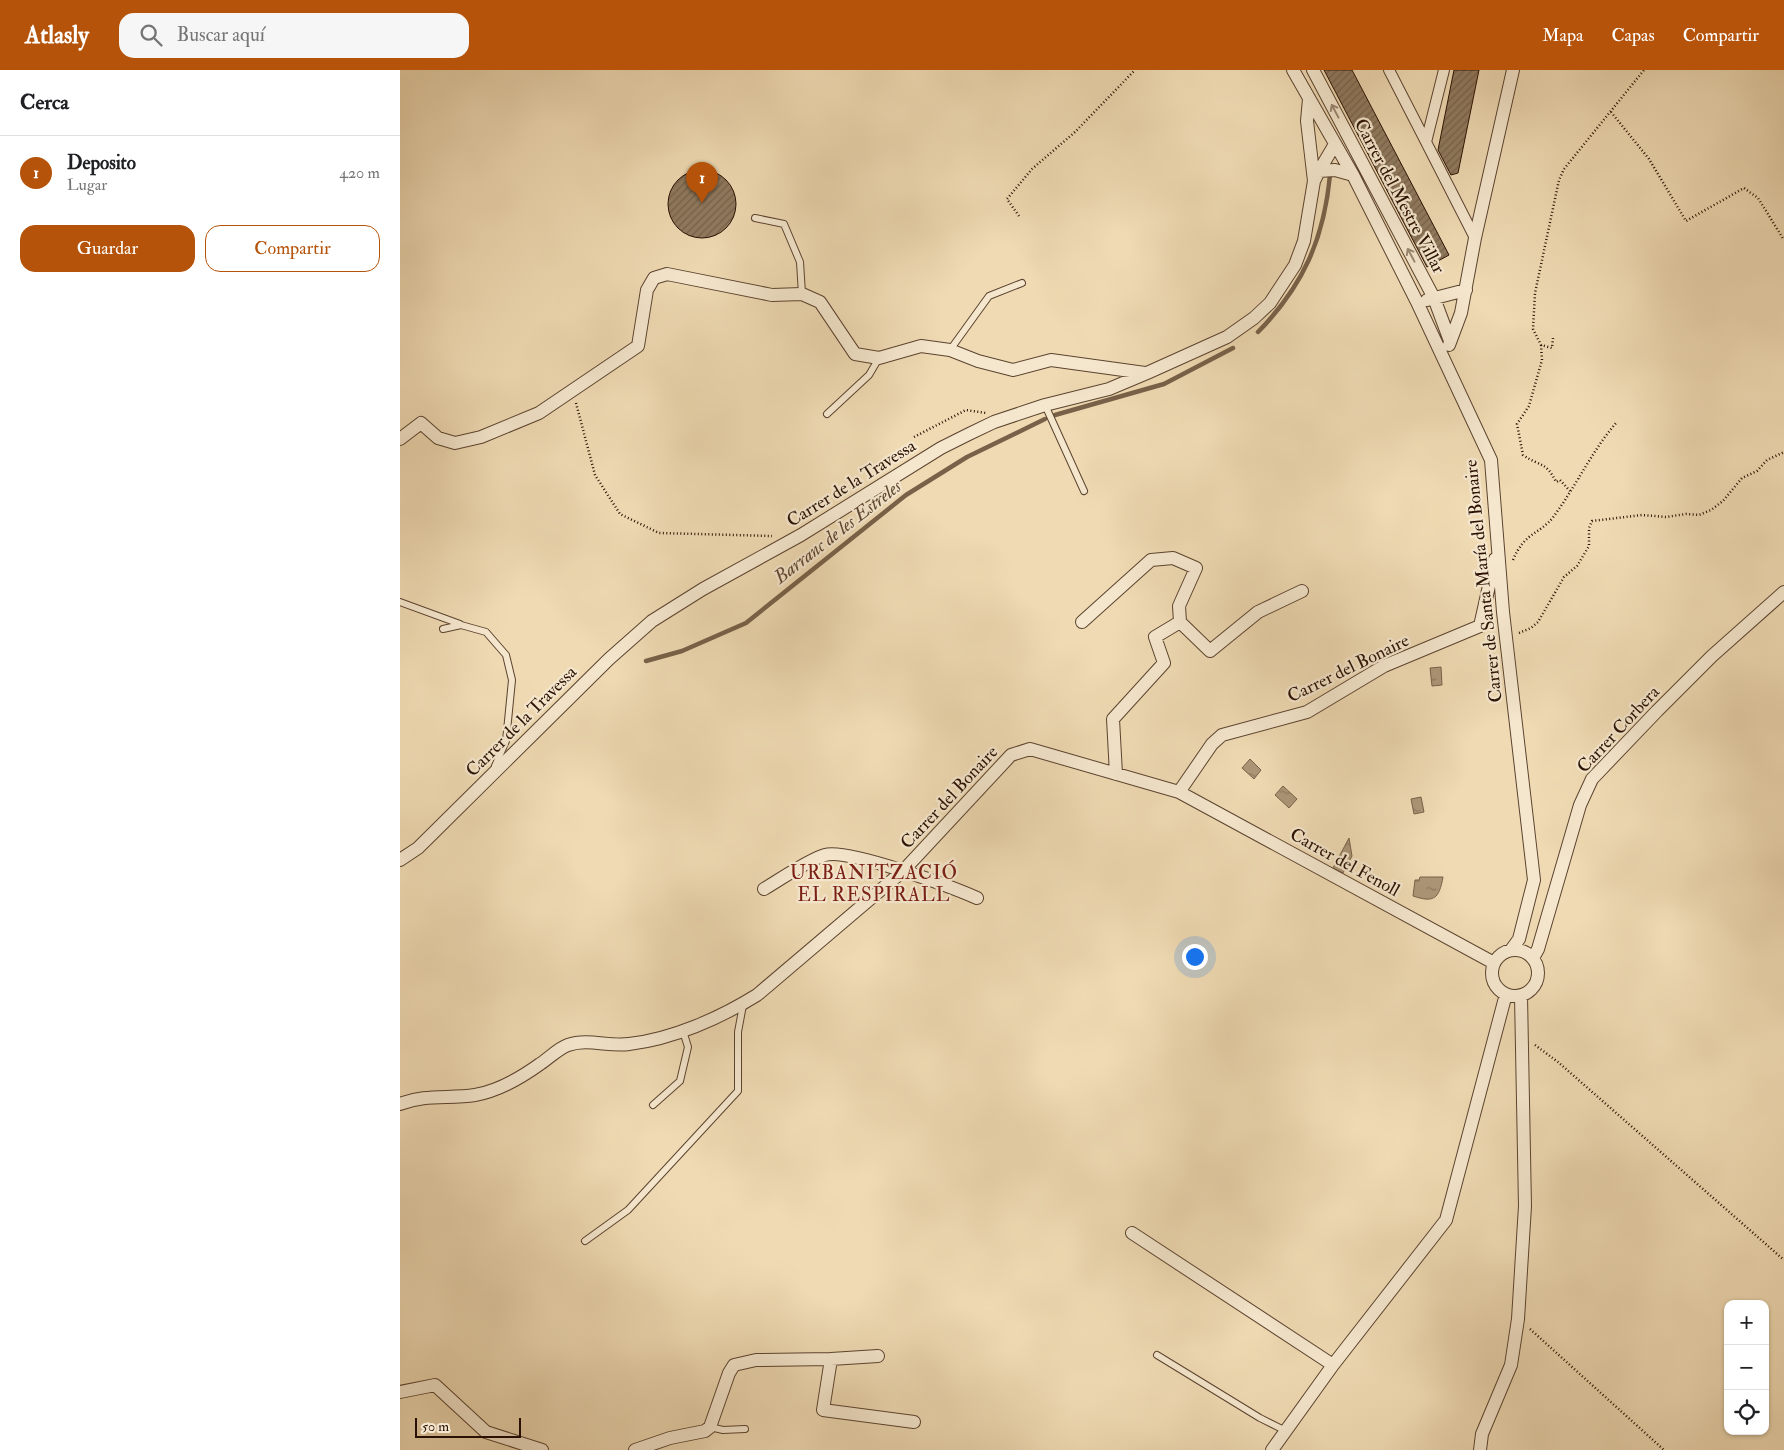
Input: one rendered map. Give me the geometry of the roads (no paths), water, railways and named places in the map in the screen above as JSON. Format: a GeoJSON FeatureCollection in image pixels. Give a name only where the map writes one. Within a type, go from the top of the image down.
{"type":"FeatureCollection","features":[{"type":"Feature","properties":{"kind":"street","name":"Carrer de Santa María del Bonaire"},"geometry":{"type":"LineString","coordinates":[[1293,70],[1353,175],[1417,302],[1491,460],[1506,640],[1534,880],[1519,939],[1511,950]]}},
{"type":"Feature","properties":{"kind":"street","name":"Carrer del Mestre Villar"},"geometry":{"type":"LineString","coordinates":[[1313,70],[1434,298],[1450,341]]}},
{"type":"Feature","properties":{"kind":"street"},"geometry":{"type":"LineString","coordinates":[[1388,70],[1475,238]]}},
{"type":"Feature","properties":{"kind":"street"},"geometry":{"type":"LineString","coordinates":[[1426,142],[1444,70]]}},
{"type":"Feature","properties":{"kind":"street"},"geometry":{"type":"LineString","coordinates":[[1444,360],[1461,313],[1475,238],[1513,70]]}},
{"type":"Feature","properties":{"kind":"street","name":"Carrer de la Travessa"},"geometry":{"type":"LineString","coordinates":[[1309,100],[1307,121],[1316,176]]}},
{"type":"Feature","properties":{"kind":"street","name":"Carrer de la Travessa"},"geometry":{"type":"LineString","coordinates":[[400,860],[418,848],[637,632],[703,589],[801,535],[942,448],[994,422],[1046,405],[1109,389],[1147,374],[1228,337],[1254,318],[1270,303],[1298,257],[1311,208],[1316,176],[1333,141]]}},
{"type":"Feature","properties":{"kind":"street"},"geometry":{"type":"LineString","coordinates":[[1311,152],[1333,141]]}},
{"type":"Feature","properties":{"kind":"street"},"geometry":{"type":"LineString","coordinates":[[1316,176],[1335,170],[1353,175]]}},
{"type":"Feature","properties":{"kind":"street"},"geometry":{"type":"LineString","coordinates":[[400,439],[422,423],[438,438],[455,443],[481,436],[538,413],[638,346],[647,290],[654,278],[668,274],[772,295],[802,294],[820,302],[855,354],[879,358],[921,346],[950,350],[978,361],[1013,370],[1051,360],[1147,374]]}},
{"type":"Feature","properties":{"kind":"street"},"geometry":{"type":"LineString","coordinates":[[1417,302],[1466,290]]}},
{"type":"Feature","properties":{"kind":"street","name":"Carrer del Bonaire"},"geometry":{"type":"LineString","coordinates":[[400,1104],[415,1098],[475,1095],[498,1088],[529,1072],[567,1045],[583,1042],[631,1044],[683,1031],[743,1004],[786,972],[904,871],[1011,755],[1030,749],[1180,792],[1212,744],[1222,736],[1307,712],[1384,666],[1480,626],[1498,542]]}},
{"type":"Feature","properties":{"kind":"street"},"geometry":{"type":"LineString","coordinates":[[1082,622],[1151,560],[1173,558],[1196,568],[1179,606],[1180,622],[1210,651],[1258,612],[1302,591]]}},
{"type":"Feature","properties":{"kind":"street","name":"Carrer Corbera"},"geometry":{"type":"LineString","coordinates":[[1533,958],[1538,949],[1559,882],[1580,806],[1592,779],[1712,656],[1784,592]]}},
{"type":"Feature","properties":{"kind":"street"},"geometry":{"type":"LineString","coordinates":[[1116,774],[1114,719],[1164,663],[1155,637],[1180,622]]}},
{"type":"Feature","properties":{"kind":"street","name":"Carrer del Fenoll"},"geometry":{"type":"LineString","coordinates":[[1180,792],[1494,963]]}},
{"type":"Feature","properties":{"kind":"street"},"geometry":{"type":"LineString","coordinates":[[764,889],[826,854],[843,856],[904,871],[977,898]]}},
{"type":"Feature","properties":{"kind":"street"},"geometry":{"type":"LineString","coordinates":[[1511,950],[1526,953],[1533,958],[1538,971],[1538,978],[1530,990],[1521,996],[1506,994],[1500,990],[1493,977],[1494,963],[1498,957],[1511,950]]}},
{"type":"Feature","properties":{"kind":"street"},"geometry":{"type":"LineString","coordinates":[[1272,1450],[1333,1365],[1446,1220],[1506,994]]}},
{"type":"Feature","properties":{"kind":"street"},"geometry":{"type":"LineString","coordinates":[[1480,1450],[1482,1434],[1511,1365],[1518,1318],[1525,1206],[1521,996]]}},
{"type":"Feature","properties":{"kind":"street"},"geometry":{"type":"LineString","coordinates":[[1132,1233],[1333,1365]]}},
{"type":"Feature","properties":{"kind":"street"},"geometry":{"type":"LineString","coordinates":[[636,1450],[710,1427],[734,1364],[756,1360],[878,1356]]}},
{"type":"Feature","properties":{"kind":"street"},"geometry":{"type":"LineString","coordinates":[[831,1359],[823,1410],[914,1422]]}},
{"type":"Feature","properties":{"kind":"street"},"geometry":{"type":"LineString","coordinates":[[400,1392],[435,1384],[486,1432],[542,1450]]}},
{"type":"Feature","properties":{"kind":"lane"},"geometry":{"type":"LineString","coordinates":[[755,218],[784,224],[800,262],[802,294]]}},
{"type":"Feature","properties":{"kind":"lane"},"geometry":{"type":"LineString","coordinates":[[950,350],[989,296],[1022,283]]}},
{"type":"Feature","properties":{"kind":"lane"},"geometry":{"type":"LineString","coordinates":[[827,414],[869,375],[879,358]]}},
{"type":"Feature","properties":{"kind":"lane"},"geometry":{"type":"LineString","coordinates":[[1046,405],[1084,491]]}},
{"type":"Feature","properties":{"kind":"lane"},"geometry":{"type":"LineString","coordinates":[[400,602],[461,625],[486,632],[506,655],[512,680],[506,741],[492,774]]}},
{"type":"Feature","properties":{"kind":"lane"},"geometry":{"type":"LineString","coordinates":[[443,629],[461,625]]}},
{"type":"Feature","properties":{"kind":"lane"},"geometry":{"type":"LineString","coordinates":[[585,1241],[628,1210],[738,1091],[738,1032],[743,1004]]}},
{"type":"Feature","properties":{"kind":"lane"},"geometry":{"type":"LineString","coordinates":[[653,1105],[680,1081],[688,1047],[683,1031]]}},
{"type":"Feature","properties":{"kind":"lane"},"geometry":{"type":"LineString","coordinates":[[1157,1355],[1260,1418],[1286,1430]]}},
{"type":"Feature","properties":{"kind":"lane"},"geometry":{"type":"LineString","coordinates":[[710,1427],[723,1430],[745,1429]]}},
{"type":"Feature","properties":{"kind":"water"},"geometry":{"type":"Polygon","coordinates":[[[1441,667],[1442,685],[1432,686],[1430,668],[1441,667]]]}},
{"type":"Feature","properties":{"kind":"water"},"geometry":{"type":"Polygon","coordinates":[[[1250,759],[1261,770],[1254,779],[1242,768],[1250,759]]]}},
{"type":"Feature","properties":{"kind":"water"},"geometry":{"type":"Polygon","coordinates":[[[1283,786],[1297,799],[1289,808],[1275,795],[1283,786]]]}},
{"type":"Feature","properties":{"kind":"water"},"geometry":{"type":"Polygon","coordinates":[[[1421,797],[1424,812],[1414,814],[1411,799],[1421,797]]]}},
{"type":"Feature","properties":{"kind":"water"},"geometry":{"type":"Polygon","coordinates":[[[1349,838],[1352,856],[1343,873],[1333,868],[1349,838]]]}},
{"type":"Feature","properties":{"kind":"water"},"geometry":{"type":"Polygon","coordinates":[[[1420,877],[1443,877],[1437,895],[1431,899],[1413,896],[1415,880],[1419,880],[1420,877]]]}},
{"type":"Feature","properties":{"kind":"waterway","name":"Barranc de les Estreles"},"geometry":{"type":"LineString","coordinates":[[1258,332],[1287,297],[1309,260],[1323,220],[1330,175]]}},
{"type":"Feature","properties":{"kind":"waterway","name":"Barranc de les Estreles"},"geometry":{"type":"LineString","coordinates":[[1055,415],[1164,384],[1233,348]]}},
{"type":"Feature","properties":{"kind":"waterway","name":"Barranc de les Estreles"},"geometry":{"type":"LineString","coordinates":[[646,661],[682,651],[746,623],[906,495],[967,457],[1045,419]]}},
{"type":"Feature","properties":{"kind":"place","name":"Deposito"},"geometry":{"type":"Point","coordinates":[702,203]}},
{"type":"Feature","properties":{"kind":"district","name":"URBANITZACIÓ EL RESPIRALL"},"geometry":{"type":"Point","coordinates":[874,883]}}]}
